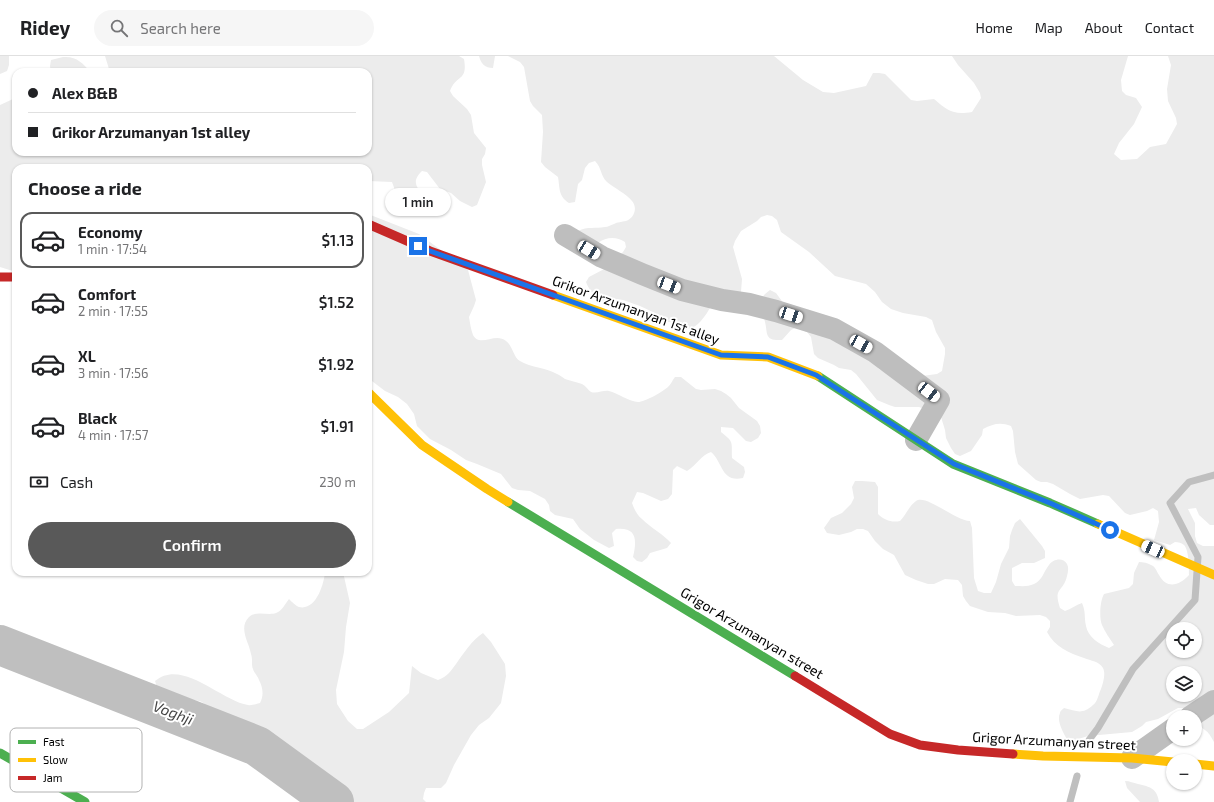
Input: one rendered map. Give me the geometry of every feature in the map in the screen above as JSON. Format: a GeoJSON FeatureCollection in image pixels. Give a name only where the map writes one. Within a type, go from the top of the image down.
{"type":"FeatureCollection","features":[{"type":"Feature","properties":{"kind":"main road","name":"Grikor Arzumanyan 1st alley"},"geometry":{"type":"LineString","coordinates":[[372,226],[430,251],[721,355],[768,357],[816,375],[954,464],[1050,503],[1214,575]]}},
{"type":"Feature","properties":{"kind":"main road"},"geometry":{"type":"LineString","coordinates":[[0,276],[12,278]]}},
{"type":"Feature","properties":{"kind":"main road","name":"Grigor Arzumanyan street"},"geometry":{"type":"LineString","coordinates":[[372,396],[422,445],[487,488],[890,734],[920,745],[958,750],[1043,756],[1132,758],[1166,761]]}},
{"type":"Feature","properties":{"kind":"main road"},"geometry":{"type":"LineString","coordinates":[[0,753],[10,759]]}},
{"type":"Feature","properties":{"kind":"main road"},"geometry":{"type":"LineString","coordinates":[[1202,765],[1214,766]]}},
{"type":"Feature","properties":{"kind":"main road"},"geometry":{"type":"LineString","coordinates":[[68,792],[85,802]]}},
{"type":"Feature","properties":{"kind":"street"},"geometry":{"type":"LineString","coordinates":[[564,235],[602,257],[682,290],[722,300],[776,310],[834,330],[875,352],[940,400],[916,440]]}},
{"type":"Feature","properties":{"kind":"street"},"geometry":{"type":"LineString","coordinates":[[1200,710],[1214,701]]}},
{"type":"Feature","properties":{"kind":"street"},"geometry":{"type":"LineString","coordinates":[[1132,758],[1166,734]]}},
{"type":"Feature","properties":{"kind":"shaded area"},"geometry":{"type":"Polygon","coordinates":[[[0,56],[9,56],[9,65],[7,71],[0,74],[0,56]]]}},
{"type":"Feature","properties":{"kind":"shaded area"},"geometry":{"type":"Polygon","coordinates":[[[105,56],[459,56],[464,59],[465,66],[463,75],[455,82],[450,91],[471,115],[474,133],[486,148],[482,159],[482,165],[486,182],[477,205],[472,207],[460,201],[451,193],[440,189],[427,172],[422,171],[418,176],[416,185],[434,205],[433,211],[429,214],[414,203],[396,193],[392,182],[372,181],[372,164],[12,164],[12,271],[0,267],[0,105],[12,99],[12,156],[372,156],[372,68],[109,68],[105,56]]]}},
{"type":"Feature","properties":{"kind":"shaded area"},"geometry":{"type":"Polygon","coordinates":[[[479,56],[495,56],[493,68],[484,65],[479,56]]]}},
{"type":"Feature","properties":{"kind":"shaded area"},"geometry":{"type":"Polygon","coordinates":[[[508,56],[774,56],[803,80],[823,92],[834,93],[866,86],[873,73],[879,73],[885,74],[911,100],[917,101],[934,99],[943,107],[960,113],[972,112],[981,98],[980,93],[974,83],[952,56],[1128,56],[1121,80],[1122,91],[1126,95],[1136,98],[1142,107],[1134,124],[1119,143],[1114,154],[1121,160],[1137,159],[1150,147],[1166,144],[1177,124],[1176,118],[1168,101],[1167,89],[1171,65],[1168,56],[1214,56],[1214,525],[1210,525],[1199,515],[1196,508],[1188,509],[1195,523],[1195,536],[1197,543],[1203,546],[1214,546],[1214,742],[1208,733],[1202,728],[1202,710],[1185,710],[1184,708],[1178,708],[1174,710],[1166,710],[1166,715],[1158,719],[1146,722],[1132,732],[1088,736],[1069,742],[1060,724],[1060,712],[1064,708],[1082,711],[1093,705],[1097,700],[1102,687],[1104,670],[1097,663],[1068,652],[1058,646],[1047,632],[1050,627],[1050,621],[1046,617],[1040,615],[1016,616],[1005,613],[988,612],[970,606],[963,596],[962,585],[958,580],[945,579],[934,584],[928,584],[905,575],[894,555],[883,549],[868,531],[857,529],[839,535],[827,533],[824,528],[831,518],[842,513],[851,504],[854,498],[852,487],[855,481],[875,482],[878,487],[878,514],[883,518],[894,522],[900,521],[911,505],[916,501],[927,501],[957,517],[970,521],[972,528],[974,578],[978,591],[991,593],[1001,564],[1009,548],[1012,530],[1015,523],[1020,519],[1042,546],[1045,551],[1045,558],[1034,563],[1022,563],[1012,568],[1012,581],[1015,586],[1027,586],[1037,583],[1043,576],[1047,567],[1053,561],[1063,560],[1068,566],[1068,572],[1058,593],[1060,608],[1065,611],[1082,603],[1089,634],[1098,642],[1109,648],[1114,645],[1102,625],[1100,618],[1100,610],[1104,594],[1129,588],[1133,584],[1134,573],[1139,562],[1147,563],[1153,566],[1162,580],[1166,583],[1178,583],[1189,575],[1188,555],[1184,545],[1175,542],[1170,545],[1154,540],[1159,522],[1158,511],[1153,508],[1130,515],[1125,513],[1109,496],[1103,495],[1080,499],[1053,484],[1036,480],[1018,464],[1011,426],[997,424],[983,429],[982,435],[971,451],[960,456],[955,454],[946,438],[941,417],[936,413],[919,407],[895,407],[877,400],[851,370],[839,368],[818,358],[814,354],[811,337],[807,332],[797,327],[791,330],[782,340],[770,338],[767,333],[761,299],[770,290],[776,293],[787,308],[800,307],[876,364],[879,369],[885,372],[922,376],[937,374],[942,371],[945,354],[945,348],[936,332],[932,320],[926,317],[903,313],[891,309],[882,302],[875,292],[866,284],[835,276],[809,252],[781,232],[777,220],[772,216],[767,215],[761,217],[741,231],[735,241],[733,247],[742,279],[741,292],[736,296],[719,292],[703,319],[692,328],[685,330],[677,329],[675,323],[664,321],[655,313],[623,300],[617,299],[606,304],[597,298],[586,282],[589,277],[608,267],[623,252],[626,247],[625,242],[611,238],[604,239],[598,243],[578,231],[588,228],[606,227],[629,220],[633,215],[635,207],[630,198],[607,182],[595,161],[589,163],[585,168],[582,180],[578,184],[575,202],[569,203],[563,198],[560,192],[558,177],[541,162],[543,132],[542,115],[530,101],[524,67],[520,62],[508,56]]]}},
{"type":"Feature","properties":{"kind":"shaded area"},"geometry":{"type":"Polygon","coordinates":[[[68,57],[76,59],[87,68],[50,68],[51,60],[68,57]]]}},
{"type":"Feature","properties":{"kind":"shaded area"},"geometry":{"type":"Polygon","coordinates":[[[372,216],[419,234],[468,270],[476,300],[469,317],[471,329],[476,339],[502,339],[508,343],[518,359],[524,363],[548,370],[565,379],[582,384],[591,392],[596,393],[609,391],[635,402],[645,400],[658,394],[668,387],[675,377],[681,377],[696,389],[715,389],[726,394],[739,408],[757,421],[760,426],[761,433],[758,438],[751,442],[746,441],[733,428],[721,427],[721,432],[731,443],[732,458],[744,467],[745,472],[743,478],[736,479],[726,475],[711,452],[707,453],[687,471],[677,466],[673,470],[672,494],[668,499],[661,501],[637,492],[632,503],[637,514],[671,543],[667,548],[650,553],[642,562],[637,561],[633,557],[635,540],[632,532],[623,529],[616,529],[612,533],[614,546],[609,548],[594,540],[580,529],[573,519],[555,515],[550,511],[549,505],[545,499],[530,491],[512,488],[501,474],[466,460],[430,439],[417,426],[414,414],[407,404],[398,397],[385,391],[372,381],[372,216]]]}},
{"type":"Feature","properties":{"kind":"shaded area"},"geometry":{"type":"Polygon","coordinates":[[[324,576],[344,576],[350,603],[344,652],[336,690],[337,704],[348,721],[357,729],[363,729],[389,712],[409,693],[412,666],[421,673],[438,680],[448,674],[465,651],[483,633],[491,642],[505,664],[506,676],[501,703],[489,718],[479,725],[471,735],[454,765],[446,783],[441,788],[426,788],[423,799],[426,802],[325,802],[320,792],[315,773],[298,765],[253,755],[231,746],[222,740],[216,733],[209,709],[201,701],[168,693],[157,687],[155,681],[166,675],[177,674],[201,682],[237,702],[249,705],[260,703],[262,689],[252,667],[252,656],[244,630],[246,621],[249,617],[255,614],[273,614],[278,612],[289,599],[299,607],[310,605],[318,596],[324,576]]]}},
{"type":"Feature","properties":{"kind":"shaded area"},"geometry":{"type":"Polygon","coordinates":[[[1125,781],[1152,789],[1157,794],[1159,802],[1140,802],[1127,788],[1125,781]]]}},
{"type":"Feature","properties":{"kind":"waterway"},"geometry":{"type":"LineString","coordinates":[[1089,740],[1098,728],[1133,669],[1195,600],[1198,557],[1170,503],[1189,482],[1214,475]]}},
{"type":"Feature","properties":{"kind":"waterway","name":"Voghji"},"geometry":{"type":"LineString","coordinates":[[0,645],[257,746],[334,802]]}},
{"type":"Feature","properties":{"kind":"waterway"},"geometry":{"type":"LineString","coordinates":[[1070,802],[1077,776]]}},
{"type":"Feature","properties":{"kind":"traffic: fast"},"geometry":{"type":"LineString","coordinates":[[818,376],[953,464],[1098,524]]}},
{"type":"Feature","properties":{"kind":"traffic: fast"},"geometry":{"type":"LineString","coordinates":[[508,502],[795,676]]}},
{"type":"Feature","properties":{"kind":"traffic: fast"},"geometry":{"type":"LineString","coordinates":[[0,753],[10,759]]}},
{"type":"Feature","properties":{"kind":"traffic: fast"},"geometry":{"type":"LineString","coordinates":[[68,792],[85,802]]}},
{"type":"Feature","properties":{"kind":"traffic: slow"},"geometry":{"type":"LineString","coordinates":[[553,295],[721,355],[768,357],[818,376]]}},
{"type":"Feature","properties":{"kind":"traffic: slow"},"geometry":{"type":"LineString","coordinates":[[372,396],[422,445],[508,502]]}},
{"type":"Feature","properties":{"kind":"traffic: slow"},"geometry":{"type":"LineString","coordinates":[[1098,524],[1214,575]]}},
{"type":"Feature","properties":{"kind":"traffic: slow"},"geometry":{"type":"LineString","coordinates":[[1013,754],[1132,758],[1166,761]]}},
{"type":"Feature","properties":{"kind":"traffic: slow"},"geometry":{"type":"LineString","coordinates":[[1202,765],[1214,766]]}},
{"type":"Feature","properties":{"kind":"traffic: jam"},"geometry":{"type":"LineString","coordinates":[[372,226],[430,251],[553,295]]}},
{"type":"Feature","properties":{"kind":"traffic: jam"},"geometry":{"type":"LineString","coordinates":[[0,277],[12,277]]}},
{"type":"Feature","properties":{"kind":"traffic: jam"},"geometry":{"type":"LineString","coordinates":[[795,676],[890,734],[920,745],[958,750],[1013,754]]}},
{"type":"Feature","properties":{"kind":"route"},"geometry":{"type":"LineString","coordinates":[[418,246],[721,355],[768,357],[816,375],[954,464],[1050,503],[1110,530]]}}]}
